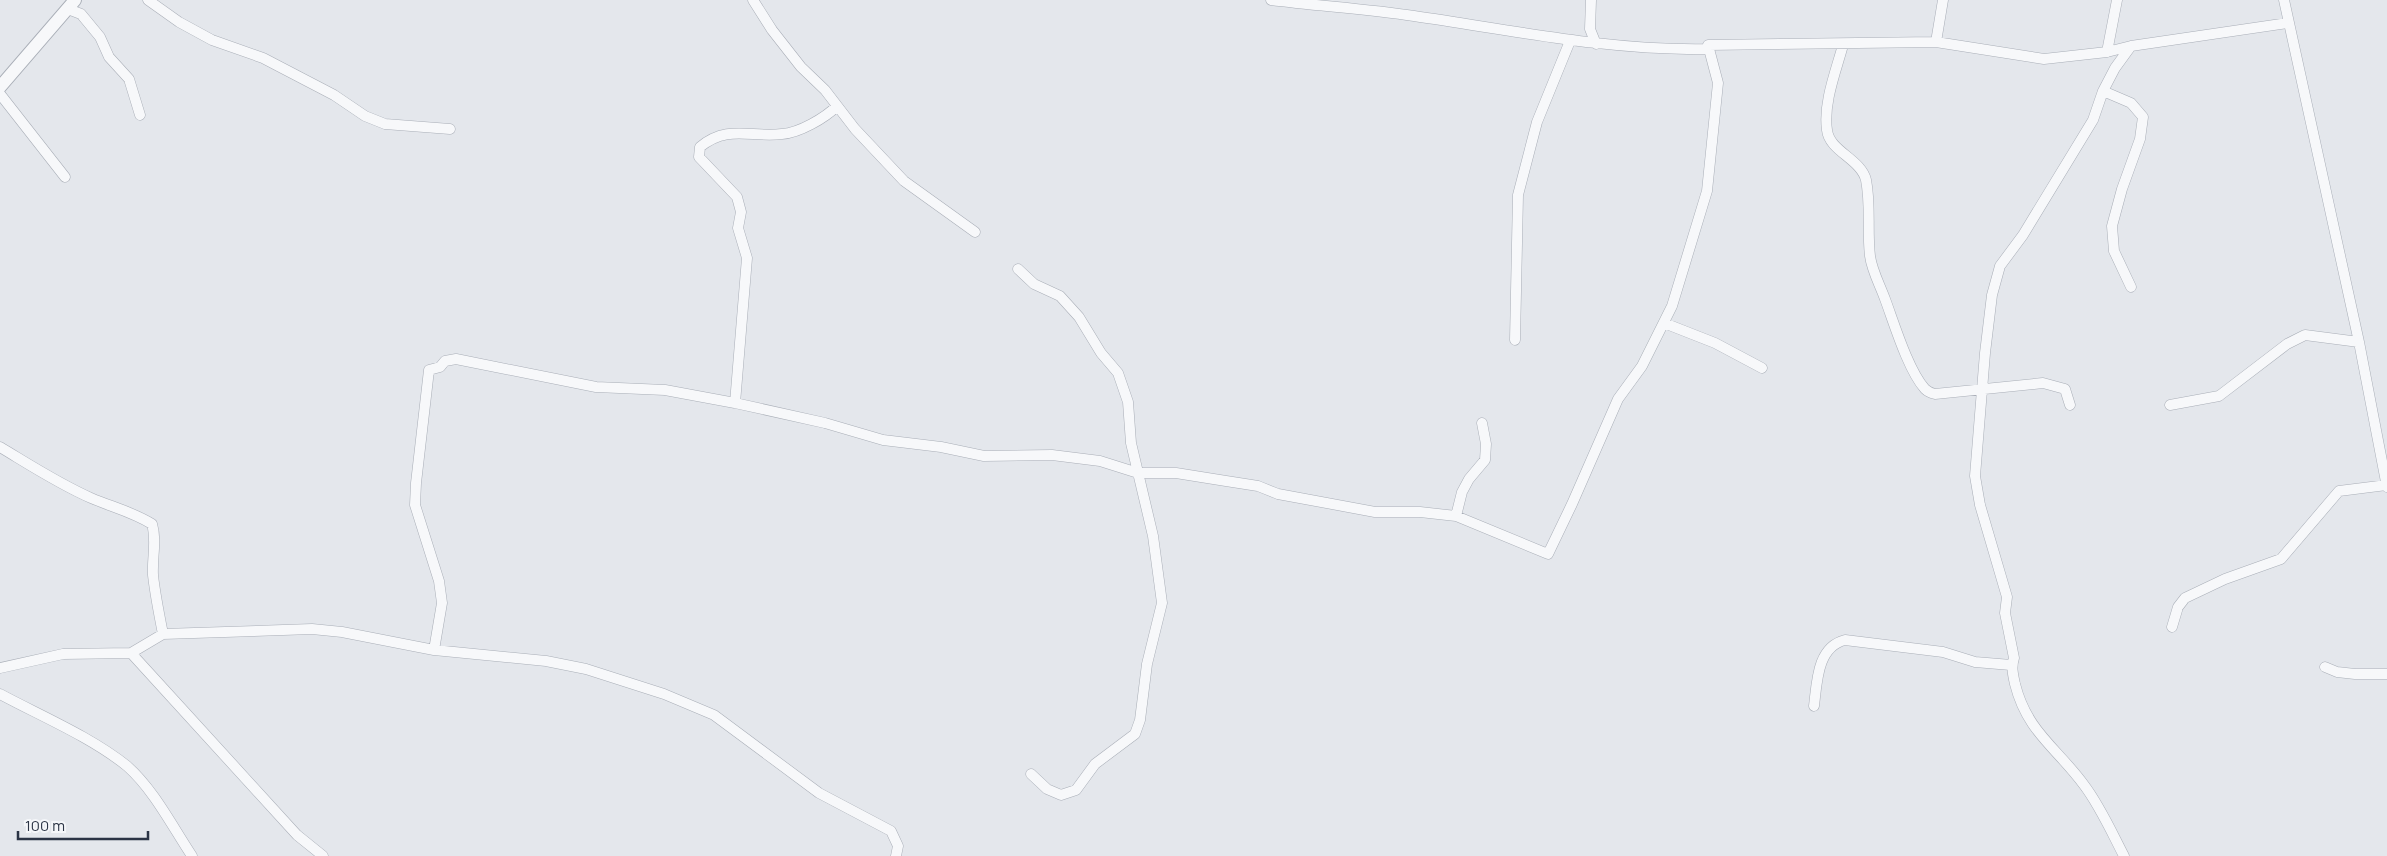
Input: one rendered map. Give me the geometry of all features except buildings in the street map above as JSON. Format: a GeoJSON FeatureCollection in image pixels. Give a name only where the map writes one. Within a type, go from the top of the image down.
{"type":"FeatureCollection","features":[{"type":"Feature","properties":{"kind":"street"},"geometry":{"type":"LineString","coordinates":[[148,0],[179,22],[212,40],[262,58],[334,95],[366,116],[384,124],[450,129]]}},
{"type":"Feature","properties":{"kind":"street"},"geometry":{"type":"LineString","coordinates":[[753,0],[772,30],[795,60],[837,106],[855,129],[904,181],[975,232]]}},
{"type":"Feature","properties":{"kind":"street"},"geometry":{"type":"LineString","coordinates":[[1271,0],[1412,16],[1596,44],[1677,50],[1708,49],[1708,45]]}},
{"type":"Feature","properties":{"kind":"street"},"geometry":{"type":"LineString","coordinates":[[1591,0],[1590,29],[1596,44]]}},
{"type":"Feature","properties":{"kind":"street"},"geometry":{"type":"LineString","coordinates":[[1936,42],[1943,0]]}},
{"type":"Feature","properties":{"kind":"street"},"geometry":{"type":"LineString","coordinates":[[2107,52],[2117,0]]}},
{"type":"Feature","properties":{"kind":"street"},"geometry":{"type":"LineString","coordinates":[[2172,627],[2178,607],[2185,598],[2225,579],[2282,559],[2339,491],[2387,486],[2359,342],[2284,0]]}},
{"type":"Feature","properties":{"kind":"street"},"geometry":{"type":"LineString","coordinates":[[0,87],[71,5],[100,37],[109,57],[129,79],[140,115]]}},
{"type":"Feature","properties":{"kind":"street"},"geometry":{"type":"LineString","coordinates":[[1708,45],[1843,45],[1936,42],[2044,59],[2107,52],[2132,46],[2288,23]]}},
{"type":"Feature","properties":{"kind":"street"},"geometry":{"type":"LineString","coordinates":[[1515,340],[1518,196],[1537,122],[1575,41],[1590,29]]}},
{"type":"Feature","properties":{"kind":"street"},"geometry":{"type":"LineString","coordinates":[[434,650],[442,603],[439,581],[415,505],[416,483],[429,370],[440,367],[445,361],[456,359],[596,387],[665,390],[736,403],[825,423],[883,440],[984,456],[1052,455],[1100,461],[1138,473],[1176,473],[1226,480],[1258,486],[1278,494],[1375,512],[1420,512],[1456,516],[1548,554],[1618,399],[1642,366],[1672,306],[1707,191],[1718,83],[1708,45]]}},
{"type":"Feature","properties":{"kind":"street"},"geometry":{"type":"LineString","coordinates":[[1843,45],[1828,105],[1827,133],[1834,145],[1848,156],[1865,178],[1870,216],[1870,256],[1876,278],[1902,345],[1926,391],[1935,394],[2043,383],[2065,389],[2070,405]]}},
{"type":"Feature","properties":{"kind":"street"},"geometry":{"type":"LineString","coordinates":[[2124,856],[2085,785],[2030,722],[2020,703],[2012,665],[2014,658],[2005,613],[2007,597],[1980,505],[1975,476],[1992,295],[2000,266],[2023,235],[2093,120],[2115,68],[2132,46]]}},
{"type":"Feature","properties":{"kind":"street"},"geometry":{"type":"LineString","coordinates":[[2104,91],[2131,103],[2143,117],[2140,139],[2122,189],[2112,226],[2114,250],[2131,286]]}},
{"type":"Feature","properties":{"kind":"street"},"geometry":{"type":"LineString","coordinates":[[0,94],[65,177]]}},
{"type":"Feature","properties":{"kind":"street"},"geometry":{"type":"LineString","coordinates":[[736,403],[747,258],[738,228],[740,212],[737,197],[699,157],[700,147],[711,138],[736,132],[784,134],[825,117],[837,106]]}},
{"type":"Feature","properties":{"kind":"street"},"geometry":{"type":"LineString","coordinates":[[1018,269],[1034,284],[1060,296],[1079,317],[1101,353],[1118,373],[1128,402],[1131,443],[1154,536],[1162,602],[1147,664],[1140,720],[1135,734],[1095,764],[1076,790],[1061,795],[1047,789],[1031,774]]}},
{"type":"Feature","properties":{"kind":"street"},"geometry":{"type":"LineString","coordinates":[[1664,323],[1715,343],[1762,368]]}},
{"type":"Feature","properties":{"kind":"street"},"geometry":{"type":"LineString","coordinates":[[2170,406],[2219,396],[2287,344],[2305,335],[2359,342]]}},
{"type":"Feature","properties":{"kind":"street"},"geometry":{"type":"LineString","coordinates":[[1456,516],[1468,479],[1485,460],[1486,444],[1482,423]]}},
{"type":"Feature","properties":{"kind":"street"},"geometry":{"type":"LineString","coordinates":[[0,447],[70,488],[93,499],[136,514],[152,524],[156,537],[153,559],[154,589],[163,634]]}},
{"type":"Feature","properties":{"kind":"street"},"geometry":{"type":"LineString","coordinates":[[0,668],[63,654],[131,653],[163,634],[312,629],[342,632],[434,650],[546,661],[586,669],[664,694],[714,715],[819,793],[891,831],[898,846],[896,856]]}},
{"type":"Feature","properties":{"kind":"street"},"geometry":{"type":"LineString","coordinates":[[1814,706],[1818,675],[1826,651],[1835,642],[1845,640],[1943,652],[1975,662],[2012,665]]}},
{"type":"Feature","properties":{"kind":"street"},"geometry":{"type":"LineString","coordinates":[[131,653],[297,835],[323,856]]}},
{"type":"Feature","properties":{"kind":"street"},"geometry":{"type":"LineString","coordinates":[[2325,667],[2337,672],[2354,674],[2387,674]]}},
{"type":"Feature","properties":{"kind":"street"},"geometry":{"type":"LineString","coordinates":[[0,694],[91,743],[126,766],[146,787],[192,856]]}}]}
